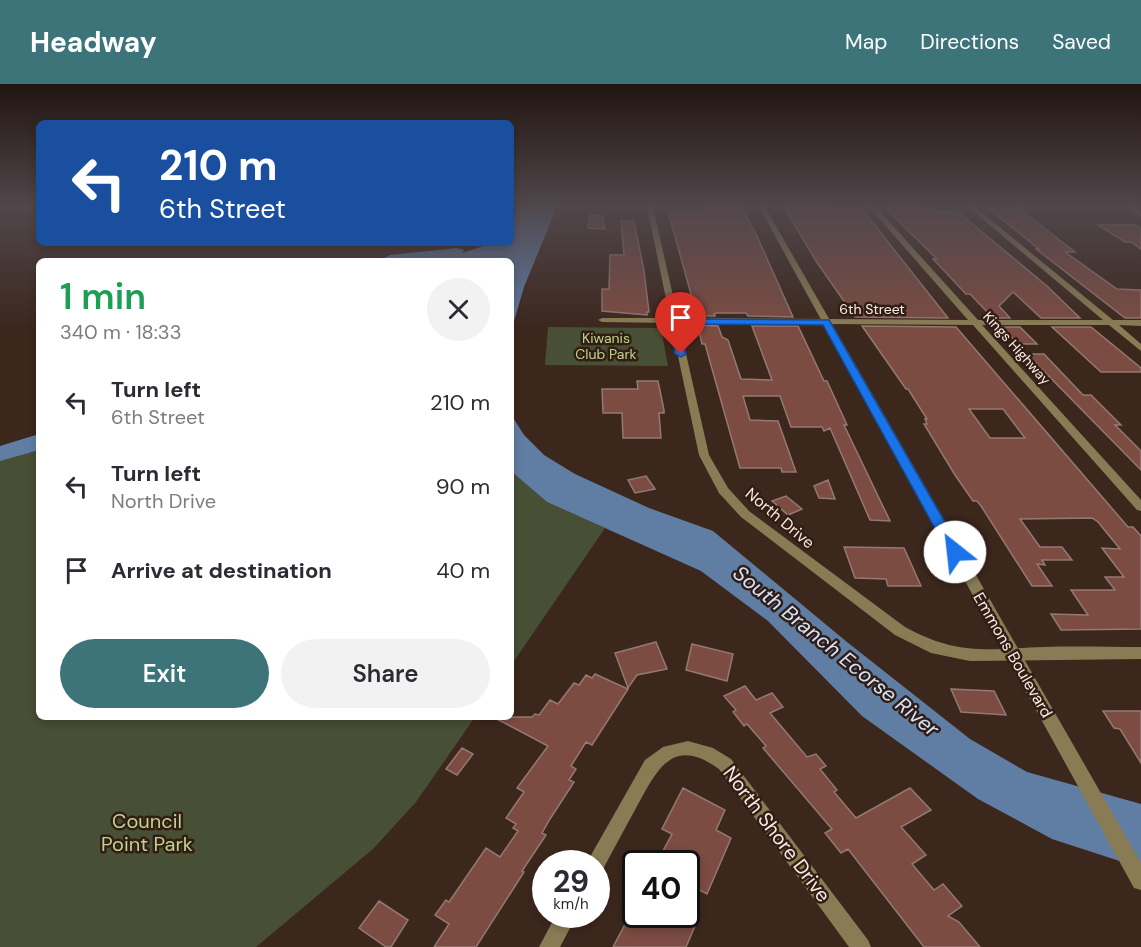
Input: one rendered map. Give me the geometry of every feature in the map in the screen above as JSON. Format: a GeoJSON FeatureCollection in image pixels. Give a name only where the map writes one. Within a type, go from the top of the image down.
{"type":"FeatureCollection","features":[{"type":"Feature","properties":{"kind":"street","name":"North Drive"},"geometry":{"type":"LineString","coordinates":[[658,247],[704,455],[723,490],[745,514],[912,639],[943,652],[967,657],[1012,654],[1141,653]]}},
{"type":"Feature","properties":{"kind":"street","name":"Emmons Boulevard"},"geometry":{"type":"LineString","coordinates":[[784,247],[1139,878]]}},
{"type":"Feature","properties":{"kind":"street","name":"Kings Highway"},"geometry":{"type":"LineString","coordinates":[[908,247],[1141,507]]}},
{"type":"Feature","properties":{"kind":"street"},"geometry":{"type":"LineString","coordinates":[[1019,247],[1141,348]]}},
{"type":"Feature","properties":{"kind":"street","name":"6th Street"},"geometry":{"type":"LineString","coordinates":[[602,320],[1141,323]]}},
{"type":"Feature","properties":{"kind":"street","name":"North Shore Drive"},"geometry":{"type":"LineString","coordinates":[[604,850],[657,758],[665,752],[682,748],[706,751],[725,764],[861,947]]}},
{"type":"Feature","properties":{"kind":"street"},"geometry":{"type":"LineString","coordinates":[[549,947],[560,928]]}},
{"type":"Feature","properties":{"kind":"green space","name":"Kiwanis Club Park"},"geometry":{"type":"Polygon","coordinates":[[[548,327],[661,328],[668,366],[545,365],[548,327]]]}},
{"type":"Feature","properties":{"kind":"green space","name":"Council Point Park"},"geometry":{"type":"Polygon","coordinates":[[[36,442],[36,720],[473,720],[416,802],[373,849],[256,947],[0,947],[0,451],[36,442]]]}},
{"type":"Feature","properties":{"kind":"green space"},"geometry":{"type":"Polygon","coordinates":[[[514,474],[547,502],[605,528],[514,661],[514,474]]]}},
{"type":"Feature","properties":{"kind":"water"},"geometry":{"type":"Polygon","coordinates":[[[480,247],[540,247],[524,287],[514,321],[514,258],[384,258],[390,255],[457,248],[464,250],[462,253],[480,247]]]}},
{"type":"Feature","properties":{"kind":"water","name":"South Branch Ecorse River"},"geometry":{"type":"Polygon","coordinates":[[[514,419],[524,435],[544,455],[575,474],[649,508],[713,531],[847,642],[970,739],[1027,772],[1141,804],[1141,868],[1052,839],[978,799],[862,716],[768,621],[701,571],[547,502],[514,474],[514,419]]]}},
{"type":"Feature","properties":{"kind":"water"},"geometry":{"type":"Polygon","coordinates":[[[36,435],[36,451],[0,461],[0,446],[36,435]]]}},
{"type":"Feature","properties":{"kind":"building"},"geometry":{"type":"Polygon","coordinates":[[[623,247],[639,247],[649,312],[647,315],[602,311],[602,289],[609,289],[610,255],[624,255],[623,247]]]}},
{"type":"Feature","properties":{"kind":"building"},"geometry":{"type":"Polygon","coordinates":[[[678,247],[762,247],[793,317],[748,316],[746,313],[697,316],[678,247]]]}},
{"type":"Feature","properties":{"kind":"building"},"geometry":{"type":"Polygon","coordinates":[[[808,247],[892,247],[948,318],[855,317],[808,247]]]}},
{"type":"Feature","properties":{"kind":"building"},"geometry":{"type":"Polygon","coordinates":[[[925,247],[1000,247],[1047,286],[1080,318],[1041,318],[1013,292],[999,306],[1010,318],[993,318],[970,294],[966,294],[933,259],[937,259],[925,247]]]}},
{"type":"Feature","properties":{"kind":"building"},"geometry":{"type":"Polygon","coordinates":[[[1037,247],[1069,247],[1075,252],[1065,252],[1117,289],[1141,290],[1141,318],[1125,318],[1036,249],[1039,249],[1037,247]]]}},
{"type":"Feature","properties":{"kind":"building"},"geometry":{"type":"Polygon","coordinates":[[[700,325],[718,326],[722,337],[728,340],[741,379],[772,380],[752,326],[798,326],[824,381],[827,381],[847,425],[844,425],[890,521],[870,520],[830,428],[824,431],[822,427],[791,427],[780,396],[743,396],[750,420],[778,421],[796,472],[782,472],[781,468],[740,468],[705,344],[702,344],[698,327],[700,325]]]}},
{"type":"Feature","properties":{"kind":"building"},"geometry":{"type":"Polygon","coordinates":[[[862,326],[956,327],[1128,527],[1133,527],[1141,536],[1141,629],[1061,630],[1051,614],[1088,615],[1071,590],[1115,590],[1105,577],[1124,577],[1102,548],[1120,549],[1092,518],[1020,519],[1040,547],[1062,547],[1072,560],[1042,560],[1045,565],[1037,564],[1052,586],[1032,586],[981,506],[977,501],[973,501],[955,475],[924,424],[927,424],[925,419],[927,419],[862,326]],[[969,409],[990,438],[1025,438],[1003,409],[969,409]]]}},
{"type":"Feature","properties":{"kind":"building"},"geometry":{"type":"Polygon","coordinates":[[[1002,327],[1020,327],[1037,344],[1018,344],[1002,327]]]}},
{"type":"Feature","properties":{"kind":"building"},"geometry":{"type":"Polygon","coordinates":[[[1052,327],[1091,327],[1141,368],[1141,372],[1101,372],[1052,327]]]}},
{"type":"Feature","properties":{"kind":"building"},"geometry":{"type":"Polygon","coordinates":[[[1027,354],[1044,354],[1083,395],[1091,395],[1121,425],[1115,425],[1141,451],[1141,470],[1027,354]]]}},
{"type":"Feature","properties":{"kind":"building"},"geometry":{"type":"Polygon","coordinates":[[[637,381],[658,381],[664,410],[664,413],[659,413],[661,438],[623,438],[622,413],[603,413],[602,389],[638,389],[637,381]]]}},
{"type":"Feature","properties":{"kind":"building"},"geometry":{"type":"Polygon","coordinates":[[[646,476],[655,489],[635,493],[628,480],[646,476]]]}},
{"type":"Feature","properties":{"kind":"building"},"geometry":{"type":"Polygon","coordinates":[[[828,480],[835,499],[819,498],[814,486],[828,480]]]}},
{"type":"Feature","properties":{"kind":"building"},"geometry":{"type":"Polygon","coordinates":[[[786,496],[802,509],[788,515],[772,501],[786,496]]]}},
{"type":"Feature","properties":{"kind":"building"},"geometry":{"type":"Polygon","coordinates":[[[844,547],[904,548],[921,586],[888,586],[886,579],[855,578],[844,547]]]}},
{"type":"Feature","properties":{"kind":"building"},"geometry":{"type":"Polygon","coordinates":[[[656,642],[667,669],[637,675],[628,688],[615,653],[656,642]]]}},
{"type":"Feature","properties":{"kind":"building"},"geometry":{"type":"Polygon","coordinates":[[[692,644],[733,654],[727,681],[686,670],[692,644]]]}},
{"type":"Feature","properties":{"kind":"building"},"geometry":{"type":"Polygon","coordinates":[[[595,674],[628,689],[592,745],[586,742],[571,766],[576,769],[569,780],[574,782],[542,833],[546,835],[536,850],[532,850],[532,856],[522,871],[524,872],[476,947],[434,947],[449,924],[435,915],[446,900],[449,902],[486,848],[500,857],[518,831],[513,828],[516,824],[506,818],[524,792],[517,788],[548,746],[499,720],[514,720],[514,717],[539,715],[550,700],[558,704],[574,683],[579,685],[586,675],[592,678],[595,674]]]}},
{"type":"Feature","properties":{"kind":"building"},"geometry":{"type":"Polygon","coordinates":[[[745,686],[756,700],[772,693],[783,707],[770,713],[807,757],[816,754],[826,766],[820,769],[837,790],[834,792],[856,818],[910,788],[931,810],[901,827],[926,855],[912,864],[934,890],[943,884],[962,906],[948,916],[959,922],[980,947],[924,947],[848,849],[841,853],[825,833],[832,829],[763,748],[766,746],[747,724],[744,726],[733,712],[736,710],[724,696],[745,686]]]}},
{"type":"Feature","properties":{"kind":"building"},"geometry":{"type":"Polygon","coordinates":[[[951,689],[994,691],[1006,715],[961,712],[951,689]]]}},
{"type":"Feature","properties":{"kind":"building"},"geometry":{"type":"Polygon","coordinates":[[[1103,711],[1141,711],[1141,763],[1120,729],[1114,728],[1103,711]]]}},
{"type":"Feature","properties":{"kind":"building"},"geometry":{"type":"Polygon","coordinates":[[[462,748],[473,754],[457,775],[446,769],[462,748]]]}},
{"type":"Feature","properties":{"kind":"building"},"geometry":{"type":"Polygon","coordinates":[[[683,788],[725,810],[716,830],[731,838],[707,894],[700,890],[700,850],[663,850],[672,834],[662,829],[683,788]]]}},
{"type":"Feature","properties":{"kind":"building"},"geometry":{"type":"Polygon","coordinates":[[[379,901],[408,920],[391,947],[386,947],[359,928],[379,901]]]}},
{"type":"Feature","properties":{"kind":"building"},"geometry":{"type":"Polygon","coordinates":[[[623,928],[694,928],[686,947],[613,947],[623,928]]]}},
{"type":"Feature","properties":{"kind":"route"},"geometry":{"type":"LineString","coordinates":[[681,354],[673,321],[826,322],[955,552]]}}]}
